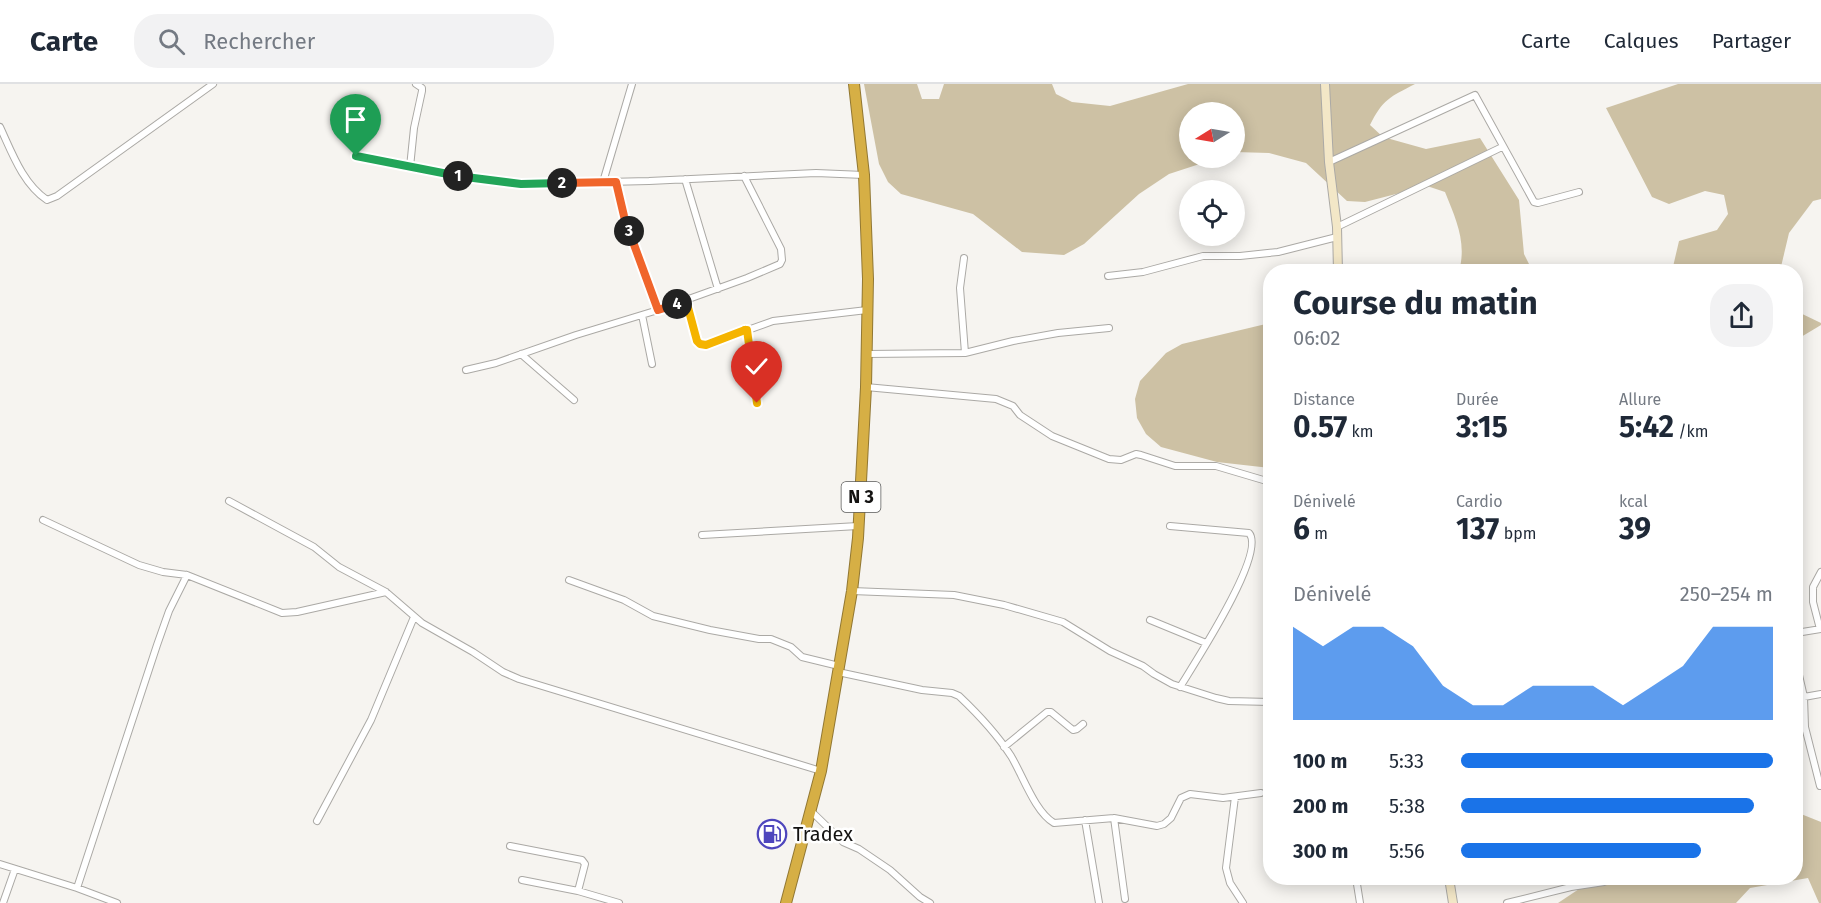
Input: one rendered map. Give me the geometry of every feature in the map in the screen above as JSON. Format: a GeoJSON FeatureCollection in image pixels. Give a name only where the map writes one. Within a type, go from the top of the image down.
{"type":"FeatureCollection","features":[{"type":"Feature","properties":{"kind":"highway","name":"N 3"},"geometry":{"type":"LineString","coordinates":[[786,903],[821,771],[852,591],[858,526],[866,387],[868,279],[864,175],[854,84]]}},
{"type":"Feature","properties":{"kind":"main road"},"geometry":{"type":"LineString","coordinates":[[1325,84],[1338,264]]}},
{"type":"Feature","properties":{"kind":"main road"},"geometry":{"type":"LineString","coordinates":[[1450,885],[1453,903]]}},
{"type":"Feature","properties":{"kind":"street"},"geometry":{"type":"LineString","coordinates":[[0,128],[26,179],[47,200],[57,196],[213,84]]}},
{"type":"Feature","properties":{"kind":"street"},"geometry":{"type":"LineString","coordinates":[[410,167],[422,91],[422,88],[416,84]]}},
{"type":"Feature","properties":{"kind":"street"},"geometry":{"type":"LineString","coordinates":[[603,182],[632,84]]}},
{"type":"Feature","properties":{"kind":"street"},"geometry":{"type":"LineString","coordinates":[[1329,162],[1472,95],[1477,97],[1502,147],[1534,202],[1538,203],[1579,192]]}},
{"type":"Feature","properties":{"kind":"street"},"geometry":{"type":"LineString","coordinates":[[1108,276],[1143,272],[1203,256],[1240,256],[1278,252],[1337,232],[1502,147]]}},
{"type":"Feature","properties":{"kind":"street"},"geometry":{"type":"LineString","coordinates":[[356,156],[447,174],[521,184],[816,173],[864,175]]}},
{"type":"Feature","properties":{"kind":"street"},"geometry":{"type":"LineString","coordinates":[[466,370],[477,369],[658,310],[780,264],[781,249],[744,176]]}},
{"type":"Feature","properties":{"kind":"street"},"geometry":{"type":"LineString","coordinates":[[686,179],[718,289]]}},
{"type":"Feature","properties":{"kind":"street"},"geometry":{"type":"LineString","coordinates":[[616,182],[624,216],[658,310]]}},
{"type":"Feature","properties":{"kind":"street"},"geometry":{"type":"LineString","coordinates":[[964,258],[960,288],[965,353]]}},
{"type":"Feature","properties":{"kind":"street"},"geometry":{"type":"LineString","coordinates":[[686,300],[697,341],[706,345],[773,321],[867,310]]}},
{"type":"Feature","properties":{"kind":"street"},"geometry":{"type":"LineString","coordinates":[[642,315],[652,364]]}},
{"type":"Feature","properties":{"kind":"street"},"geometry":{"type":"LineString","coordinates":[[867,354],[965,353],[1012,341],[1058,333],[1109,328]]}},
{"type":"Feature","properties":{"kind":"street"},"geometry":{"type":"LineString","coordinates":[[747,330],[757,403]]}},
{"type":"Feature","properties":{"kind":"street"},"geometry":{"type":"LineString","coordinates":[[521,354],[574,400]]}},
{"type":"Feature","properties":{"kind":"street"},"geometry":{"type":"LineString","coordinates":[[866,387],[996,399],[1012,406],[1020,415],[1052,435],[1109,459],[1121,460],[1136,454],[1175,466],[1216,466],[1263,480]]}},
{"type":"Feature","properties":{"kind":"street"},"geometry":{"type":"LineString","coordinates":[[229,501],[314,547],[339,567],[386,592],[422,623],[503,672],[519,679],[821,771]]}},
{"type":"Feature","properties":{"kind":"street"},"geometry":{"type":"LineString","coordinates":[[43,520],[139,565],[187,575],[282,613],[297,612],[386,592]]}},
{"type":"Feature","properties":{"kind":"street"},"geometry":{"type":"LineString","coordinates":[[702,535],[858,526]]}},
{"type":"Feature","properties":{"kind":"street"},"geometry":{"type":"LineString","coordinates":[[1170,526],[1249,533],[1253,542],[1251,556],[1239,586],[1180,687]]}},
{"type":"Feature","properties":{"kind":"street"},"geometry":{"type":"LineString","coordinates":[[1803,632],[1821,629],[1813,602],[1813,587],[1821,572]]}},
{"type":"Feature","properties":{"kind":"street"},"geometry":{"type":"LineString","coordinates":[[77,888],[157,645],[169,611],[187,575]]}},
{"type":"Feature","properties":{"kind":"street"},"geometry":{"type":"LineString","coordinates":[[569,580],[624,600],[663,619],[749,638],[771,639],[791,647],[802,657],[838,669],[922,690],[952,693],[959,696],[1004,747],[1041,810],[1048,820],[1054,823],[1114,818],[1157,826],[1171,818],[1178,803],[1190,794],[1235,798],[1261,793]]}},
{"type":"Feature","properties":{"kind":"street"},"geometry":{"type":"LineString","coordinates":[[852,591],[966,597],[1063,622],[1110,651],[1143,666],[1172,684],[1229,701],[1263,702]]}},
{"type":"Feature","properties":{"kind":"street"},"geometry":{"type":"LineString","coordinates":[[317,820],[371,720],[414,617]]}},
{"type":"Feature","properties":{"kind":"street"},"geometry":{"type":"LineString","coordinates":[[1150,620],[1206,643]]}},
{"type":"Feature","properties":{"kind":"street"},"geometry":{"type":"LineString","coordinates":[[1803,693],[1805,727],[1820,786]]}},
{"type":"Feature","properties":{"kind":"street"},"geometry":{"type":"LineString","coordinates":[[1804,697],[1821,694]]}},
{"type":"Feature","properties":{"kind":"street"},"geometry":{"type":"LineString","coordinates":[[1004,747],[1047,712],[1051,712],[1073,730],[1083,724]]}},
{"type":"Feature","properties":{"kind":"street"},"geometry":{"type":"LineString","coordinates":[[1813,755],[1821,754]]}},
{"type":"Feature","properties":{"kind":"street"},"geometry":{"type":"LineString","coordinates":[[1235,798],[1226,868],[1230,883],[1243,903]]}},
{"type":"Feature","properties":{"kind":"street"},"geometry":{"type":"LineString","coordinates":[[811,811],[843,842],[859,849],[890,870],[930,903]]}},
{"type":"Feature","properties":{"kind":"street"},"geometry":{"type":"LineString","coordinates":[[1114,818],[1125,899]]}},
{"type":"Feature","properties":{"kind":"street"},"geometry":{"type":"LineString","coordinates":[[1084,820],[1099,903]]}},
{"type":"Feature","properties":{"kind":"street"},"geometry":{"type":"LineString","coordinates":[[510,846],[582,860],[585,864],[578,891]]}},
{"type":"Feature","properties":{"kind":"street"},"geometry":{"type":"LineString","coordinates":[[0,864],[117,903]]}},
{"type":"Feature","properties":{"kind":"street"},"geometry":{"type":"LineString","coordinates":[[3,903],[15,869]]}},
{"type":"Feature","properties":{"kind":"street"},"geometry":{"type":"LineString","coordinates":[[522,880],[578,891],[619,903]]}},
{"type":"Feature","properties":{"kind":"street"},"geometry":{"type":"LineString","coordinates":[[1357,885],[1360,903]]}},
{"type":"Feature","properties":{"kind":"street"},"geometry":{"type":"LineString","coordinates":[[1506,903],[1584,885]]}},
{"type":"Feature","properties":{"kind":"shaded area"},"geometry":{"type":"Polygon","coordinates":[[[864,84],[917,84],[922,99],[939,99],[944,84],[1052,84],[1056,94],[1072,102],[1110,106],[1188,84],[1415,84],[1388,100],[1379,109],[1370,125],[1383,137],[1426,149],[1480,138],[1519,200],[1524,254],[1529,264],[1460,264],[1461,241],[1445,192],[1427,186],[1365,202],[1347,201],[1306,163],[1269,153],[1245,152],[1245,102],[1179,102],[1179,168],[1187,168],[1169,174],[1139,194],[1084,244],[1064,255],[1022,252],[973,214],[901,194],[888,182],[879,164],[864,84]]]}},
{"type":"Feature","properties":{"kind":"shaded area"},"geometry":{"type":"Polygon","coordinates":[[[1678,84],[1821,84],[1821,199],[1813,201],[1789,233],[1782,264],[1674,264],[1679,241],[1717,230],[1728,214],[1724,195],[1705,191],[1669,204],[1652,197],[1606,108],[1678,84]]]}},
{"type":"Feature","properties":{"kind":"shaded area"},"geometry":{"type":"Polygon","coordinates":[[[1803,314],[1821,325],[1803,336],[1803,314]]]}},
{"type":"Feature","properties":{"kind":"shaded area"},"geometry":{"type":"Polygon","coordinates":[[[1263,325],[1263,467],[1217,462],[1161,447],[1146,434],[1137,418],[1135,399],[1140,381],[1166,353],[1182,344],[1263,325]]]}},
{"type":"Feature","properties":{"kind":"shaded area"},"geometry":{"type":"Polygon","coordinates":[[[1803,815],[1821,822],[1821,903],[1808,878],[1803,879],[1803,815]]]}},
{"type":"Feature","properties":{"kind":"shaded area"},"geometry":{"type":"Polygon","coordinates":[[[1585,885],[1767,885],[1750,888],[1736,903],[1558,903],[1585,885]]]}},
{"type":"Feature","properties":{"kind":"place","name":"Tradex"},"geometry":{"type":"Point","coordinates":[772,834]}},
{"type":"Feature","properties":{"kind":"route"},"geometry":{"type":"LineString","coordinates":[[356,156],[447,174],[521,184],[616,182],[624,216],[658,310],[686,300],[697,341],[700,344],[706,345],[747,330],[757,403]]}}]}
